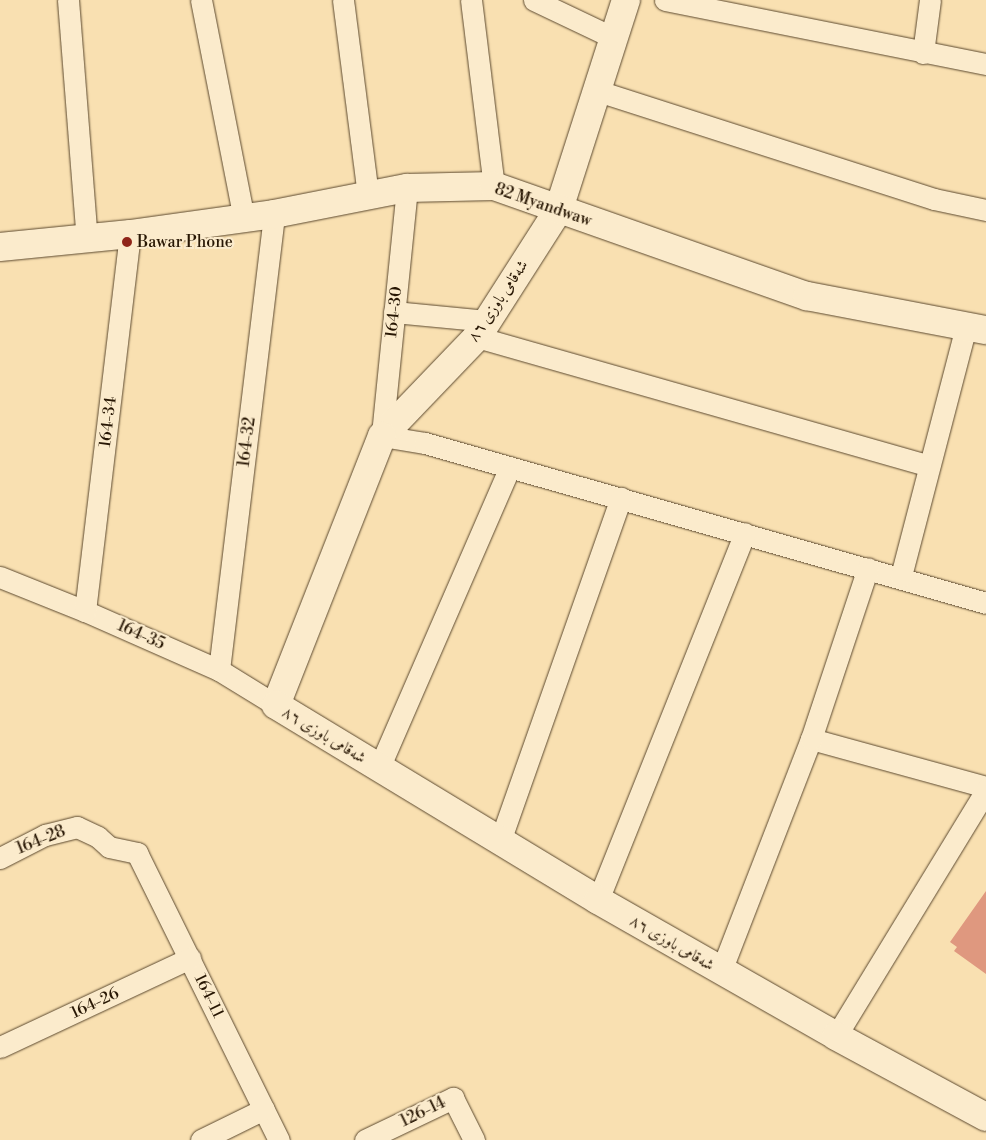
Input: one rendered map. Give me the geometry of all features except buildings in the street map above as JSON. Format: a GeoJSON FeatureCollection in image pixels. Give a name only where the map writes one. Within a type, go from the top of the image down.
{"type":"FeatureCollection","features":[{"type":"Feature","properties":{"kind":"street"},"geometry":{"type":"LineString","coordinates":[[68,0],[87,239]]}},
{"type":"Feature","properties":{"kind":"street"},"geometry":{"type":"LineString","coordinates":[[201,0],[244,219]]}},
{"type":"Feature","properties":{"kind":"street"},"geometry":{"type":"LineString","coordinates":[[343,0],[368,194]]}},
{"type":"Feature","properties":{"kind":"street"},"geometry":{"type":"LineString","coordinates":[[471,0],[494,186]]}},
{"type":"Feature","properties":{"kind":"street"},"geometry":{"type":"LineString","coordinates":[[534,0],[614,38]]}},
{"type":"Feature","properties":{"kind":"street","name":"شەقامی باوزی ٨٦"},"geometry":{"type":"LineString","coordinates":[[626,0],[598,92],[558,209],[482,329],[382,436],[276,705],[598,900],[836,1036],[986,1117]]}},
{"type":"Feature","properties":{"kind":"street"},"geometry":{"type":"LineString","coordinates":[[665,0],[923,53],[986,64]]}},
{"type":"Feature","properties":{"kind":"street"},"geometry":{"type":"LineString","coordinates":[[923,53],[930,0]]}},
{"type":"Feature","properties":{"kind":"street"},"geometry":{"type":"LineString","coordinates":[[598,92],[934,199],[986,210]]}},
{"type":"Feature","properties":{"kind":"street","name":"82 Myandwaw"},"geometry":{"type":"LineString","coordinates":[[0,247],[87,239],[244,219],[407,188],[494,186],[807,296],[976,329]]}},
{"type":"Feature","properties":{"kind":"street","name":"164-30"},"geometry":{"type":"LineString","coordinates":[[382,436],[407,188]]}},
{"type":"Feature","properties":{"kind":"street","name":"164-32"},"geometry":{"type":"LineString","coordinates":[[220,670],[274,214]]}},
{"type":"Feature","properties":{"kind":"street","name":"164-34"},"geometry":{"type":"LineString","coordinates":[[85,610],[130,234]]}},
{"type":"Feature","properties":{"kind":"street"},"geometry":{"type":"LineString","coordinates":[[394,312],[482,329],[930,466]]}},
{"type":"Feature","properties":{"kind":"street"},"geometry":{"type":"LineString","coordinates":[[900,576],[930,466],[976,329]]}},
{"type":"Feature","properties":{"kind":"street"},"geometry":{"type":"LineString","coordinates":[[382,436],[425,443],[900,576],[986,603]]}},
{"type":"Feature","properties":{"kind":"street"},"geometry":{"type":"LineString","coordinates":[[380,768],[510,467]]}},
{"type":"Feature","properties":{"kind":"street"},"geometry":{"type":"LineString","coordinates":[[500,841],[621,498]]}},
{"type":"Feature","properties":{"kind":"street"},"geometry":{"type":"LineString","coordinates":[[598,900],[745,533]]}},
{"type":"Feature","properties":{"kind":"street"},"geometry":{"type":"LineString","coordinates":[[721,971],[811,740],[868,568]]}},
{"type":"Feature","properties":{"kind":"street","name":"164-35"},"geometry":{"type":"LineString","coordinates":[[0,577],[85,610],[220,670],[276,705]]}},
{"type":"Feature","properties":{"kind":"street"},"geometry":{"type":"LineString","coordinates":[[811,740],[986,789],[836,1036]]}},
{"type":"Feature","properties":{"kind":"street","name":"164-28"},"geometry":{"type":"LineString","coordinates":[[0,858],[45,835],[77,827],[98,836],[109,847],[137,853]]}},
{"type":"Feature","properties":{"kind":"street","name":"164-11"},"geometry":{"type":"LineString","coordinates":[[137,853],[279,1140]]}},
{"type":"Feature","properties":{"kind":"street","name":"164-26"},"geometry":{"type":"LineString","coordinates":[[0,1048],[190,958]]}},
{"type":"Feature","properties":{"kind":"street","name":"126-14"},"geometry":{"type":"LineString","coordinates":[[366,1140],[453,1098],[474,1140]]}},
{"type":"Feature","properties":{"kind":"street"},"geometry":{"type":"LineString","coordinates":[[201,1140],[264,1109]]}},
{"type":"Feature","properties":{"kind":"place","name":"Bawar Phone"},"geometry":{"type":"Point","coordinates":[127,242]}}]}
